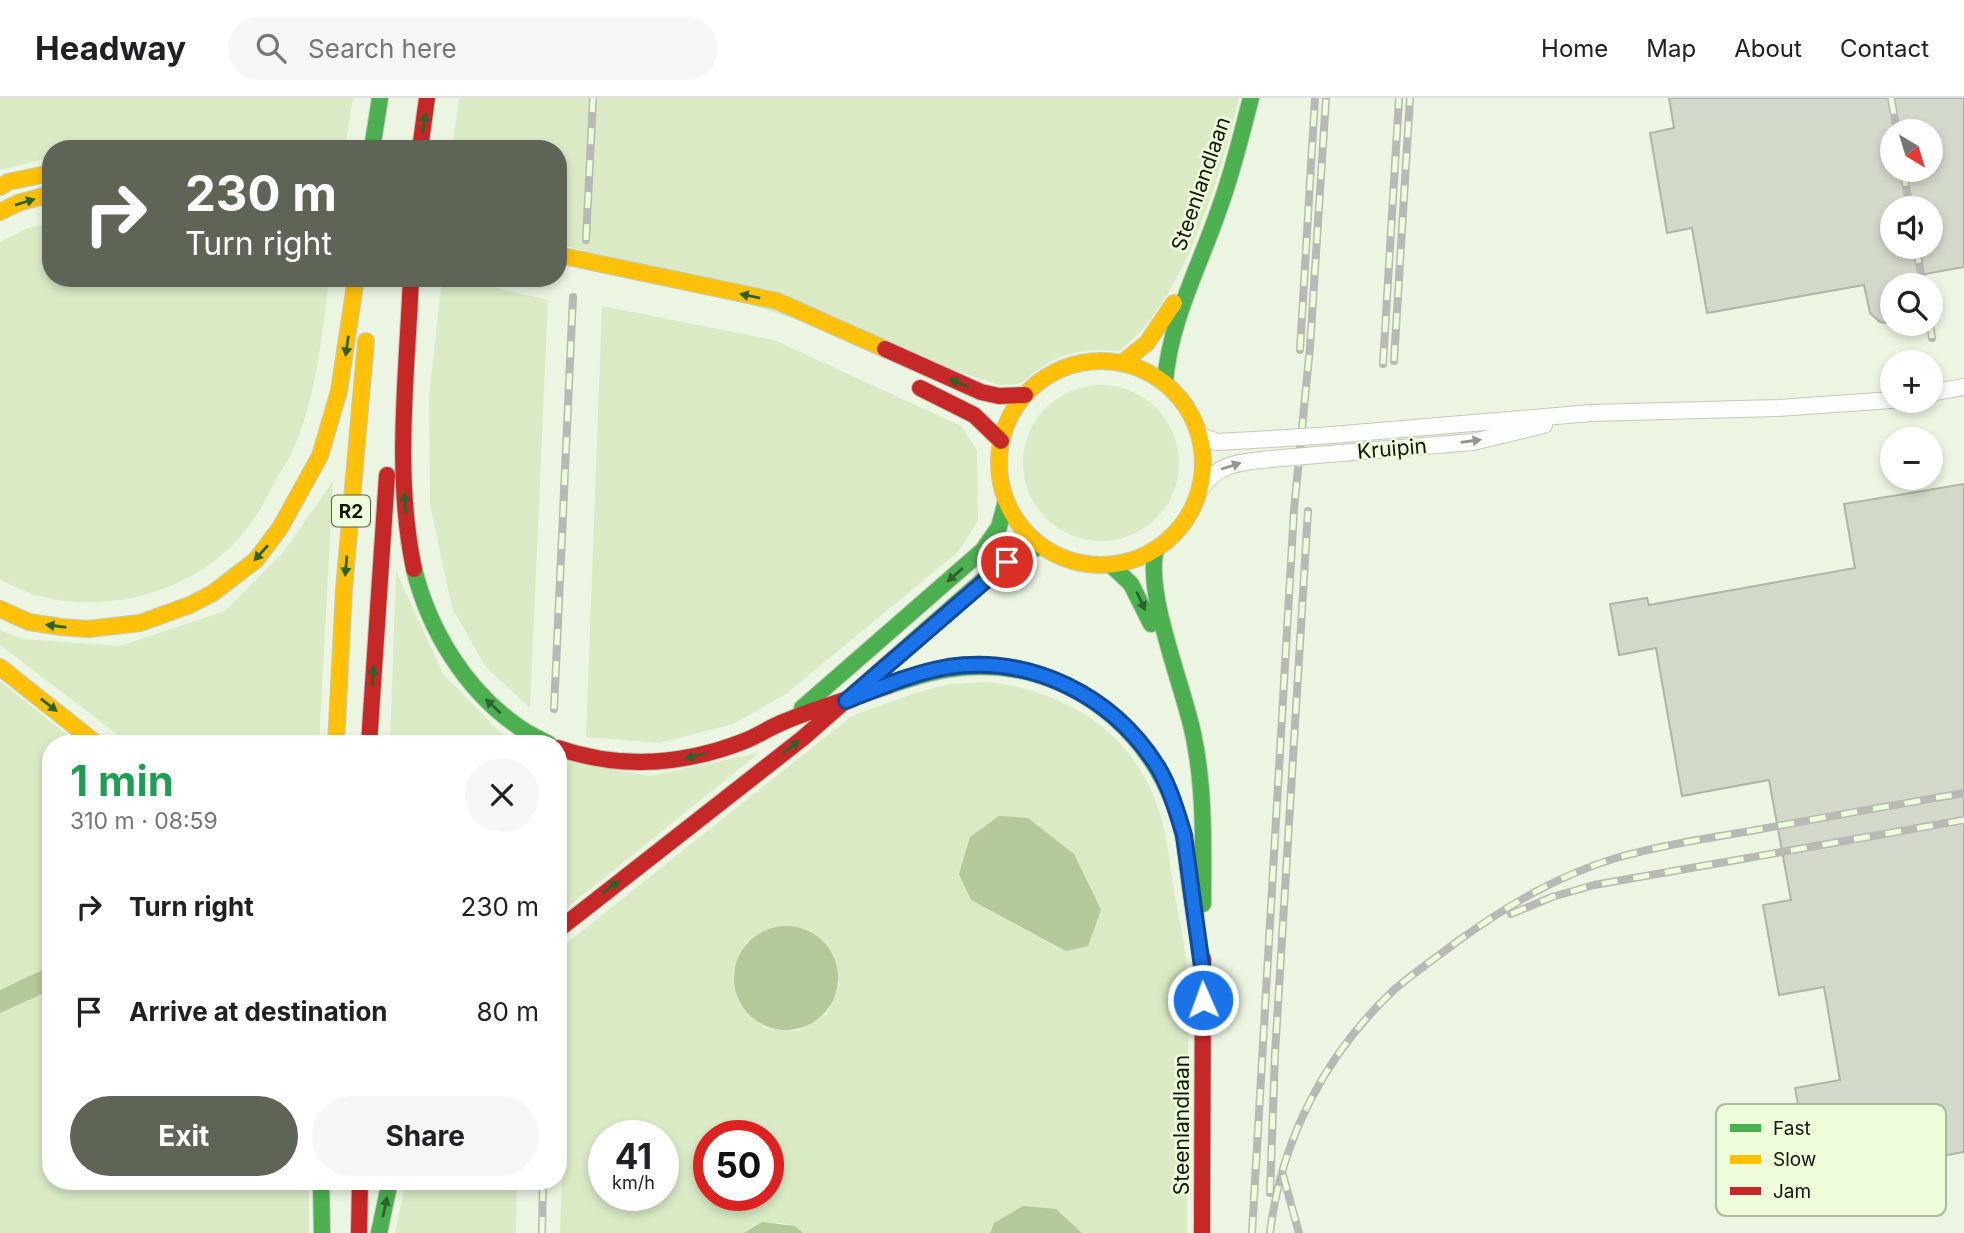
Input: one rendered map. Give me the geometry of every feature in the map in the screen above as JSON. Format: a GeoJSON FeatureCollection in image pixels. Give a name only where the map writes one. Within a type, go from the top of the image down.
{"type":"FeatureCollection","features":[{"type":"Feature","properties":{"kind":"main road"},"geometry":{"type":"LineString","coordinates":[[373,140],[380,98]]}},
{"type":"Feature","properties":{"kind":"main road"},"geometry":{"type":"LineString","coordinates":[[386,140],[391,98]]}},
{"type":"Feature","properties":{"kind":"main road"},"geometry":{"type":"LineString","coordinates":[[421,140],[427,98]]}},
{"type":"Feature","properties":{"kind":"main road","name":"Steenlandlaan"},"geometry":{"type":"LineString","coordinates":[[1164,382],[1168,350],[1188,282],[1217,214],[1251,98]]}},
{"type":"Feature","properties":{"kind":"main road"},"geometry":{"type":"LineString","coordinates":[[0,187],[9,182],[42,175]]}},
{"type":"Feature","properties":{"kind":"main road"},"geometry":{"type":"LineString","coordinates":[[0,212],[18,203],[42,196]]}},
{"type":"Feature","properties":{"kind":"main road"},"geometry":{"type":"LineString","coordinates":[[567,257],[777,302],[981,392],[999,396],[1025,395]]}},
{"type":"Feature","properties":{"kind":"main road","name":"Steenlandlaan"},"geometry":{"type":"LineString","coordinates":[[1122,363],[1147,343],[1188,282]]}},
{"type":"Feature","properties":{"kind":"main road"},"geometry":{"type":"LineString","coordinates":[[0,609],[30,622],[76,629],[113,629],[148,623],[190,606],[223,586],[257,559],[277,534],[319,458],[337,406],[355,287]]}},
{"type":"Feature","properties":{"kind":"main road","name":"R2"},"geometry":{"type":"LineString","coordinates":[[370,735],[392,398],[403,287]]}},
{"type":"Feature","properties":{"kind":"main road"},"geometry":{"type":"LineString","coordinates":[[411,287],[404,503],[410,547],[420,588],[435,627],[455,664],[477,691],[532,735]]}},
{"type":"Feature","properties":{"kind":"main road","name":"R2"},"geometry":{"type":"LineString","coordinates":[[336,735],[344,589],[368,319]]}},
{"type":"Feature","properties":{"kind":"main road"},"geometry":{"type":"LineString","coordinates":[[1101,361],[1122,363],[1144,370],[1164,382],[1180,397],[1192,415],[1200,435],[1204,472],[1192,511],[1179,530],[1156,550],[1134,560],[1111,565],[1086,565],[1062,558],[1041,546],[1026,534],[1014,518],[1006,501],[999,471],[1001,441],[1014,409],[1041,380],[1069,366],[1101,361]]}},
{"type":"Feature","properties":{"kind":"main road"},"geometry":{"type":"LineString","coordinates":[[906,382],[964,410],[988,427],[1001,441]]}},
{"type":"Feature","properties":{"kind":"main road"},"geometry":{"type":"LineString","coordinates":[[567,750],[607,761],[649,764],[722,748],[750,738],[781,722],[813,701],[983,550],[999,527],[1006,501]]}},
{"type":"Feature","properties":{"kind":"main road"},"geometry":{"type":"LineString","coordinates":[[567,923],[782,755],[991,573],[1041,546]]}},
{"type":"Feature","properties":{"kind":"main road","name":"Steenlandlaan"},"geometry":{"type":"LineString","coordinates":[[1156,550],[1153,561],[1155,590],[1194,736],[1203,790],[1202,1233]]}},
{"type":"Feature","properties":{"kind":"main road","name":"Steenlandlaan"},"geometry":{"type":"LineString","coordinates":[[1111,565],[1134,587],[1179,684]]}},
{"type":"Feature","properties":{"kind":"main road"},"geometry":{"type":"LineString","coordinates":[[781,722],[948,667],[990,665],[1023,670],[1060,681],[1092,698],[1116,716],[1136,737],[1158,767],[1172,798],[1184,835],[1203,974]]}},
{"type":"Feature","properties":{"kind":"main road"},"geometry":{"type":"LineString","coordinates":[[0,667],[86,735]]}},
{"type":"Feature","properties":{"kind":"main road"},"geometry":{"type":"LineString","coordinates":[[321,1190],[322,1233]]}},
{"type":"Feature","properties":{"kind":"main road"},"geometry":{"type":"LineString","coordinates":[[359,1233],[360,1190]]}},
{"type":"Feature","properties":{"kind":"main road"},"geometry":{"type":"LineString","coordinates":[[379,1233],[388,1190]]}},
{"type":"Feature","properties":{"kind":"street"},"geometry":{"type":"LineString","coordinates":[[1943,391],[1964,387]]}},
{"type":"Feature","properties":{"kind":"street","name":"Kruipin"},"geometry":{"type":"LineString","coordinates":[[1200,435],[1217,442],[1591,414],[1778,408],[1880,401]]}},
{"type":"Feature","properties":{"kind":"street","name":"Kruipin"},"geometry":{"type":"LineString","coordinates":[[1200,490],[1212,474],[1226,465],[1473,442],[1591,414]]}},
{"type":"Feature","properties":{"kind":"shaded area"},"geometry":{"type":"Polygon","coordinates":[[[0,98],[353,98],[346,140],[42,140],[42,159],[0,170],[0,98]]]}},
{"type":"Feature","properties":{"kind":"shaded area"},"geometry":{"type":"Polygon","coordinates":[[[459,98],[1239,98],[1222,163],[1197,235],[1163,302],[1142,330],[1119,351],[1094,350],[1070,354],[1050,362],[1020,383],[1000,385],[567,246],[567,140],[453,140],[459,98]]]}},
{"type":"Feature","properties":{"kind":"shaded area"},"geometry":{"type":"Polygon","coordinates":[[[42,224],[42,287],[328,287],[318,363],[309,405],[293,450],[256,516],[240,537],[198,572],[174,585],[121,600],[93,602],[66,601],[34,595],[0,580],[0,242],[42,224]]]}},
{"type":"Feature","properties":{"kind":"shaded area"},"geometry":{"type":"Polygon","coordinates":[[[441,287],[494,287],[548,300],[530,708],[486,667],[452,608],[430,504],[429,397],[441,287]]]}},
{"type":"Feature","properties":{"kind":"shaded area"},"geometry":{"type":"Polygon","coordinates":[[[602,306],[774,340],[961,426],[977,450],[978,521],[959,551],[786,694],[733,724],[659,743],[586,737],[602,306]]]}},
{"type":"Feature","properties":{"kind":"shaded area"},"geometry":{"type":"Polygon","coordinates":[[[1101,385],[1131,391],[1156,408],[1173,433],[1179,463],[1173,493],[1156,518],[1131,535],[1101,541],[1071,535],[1046,518],[1029,493],[1023,463],[1029,433],[1046,408],[1071,391],[1101,385]]]}},
{"type":"Feature","properties":{"kind":"shaded area"},"geometry":{"type":"Polygon","coordinates":[[[333,481],[319,735],[118,735],[0,645],[0,630],[23,639],[120,646],[225,611],[282,554],[333,481]]]}},
{"type":"Feature","properties":{"kind":"shaded area"},"geometry":{"type":"Polygon","coordinates":[[[396,571],[443,674],[505,735],[390,735],[396,571]]]}},
{"type":"Feature","properties":{"kind":"shaded area"},"geometry":{"type":"Polygon","coordinates":[[[0,681],[68,735],[42,735],[42,970],[0,990],[0,681]]]}},
{"type":"Feature","properties":{"kind":"shaded area"},"geometry":{"type":"Polygon","coordinates":[[[989,682],[1036,692],[1079,711],[1116,739],[1132,757],[1152,792],[1164,830],[1188,974],[1187,1233],[1082,1233],[1056,1209],[994,1223],[990,1233],[803,1233],[789,1225],[774,1223],[744,1233],[560,1233],[561,1190],[567,1190],[567,943],[852,716],[915,693],[950,684],[989,682]],[[959,874],[971,900],[1066,951],[959,874]],[[775,926],[746,942],[733,973],[740,1005],[765,1028],[798,1031],[827,1014],[840,984],[775,926]]]}},
{"type":"Feature","properties":{"kind":"shaded area"},"geometry":{"type":"Polygon","coordinates":[[[759,753],[567,908],[567,761],[649,776],[759,753]]]}},
{"type":"Feature","properties":{"kind":"shaded area"},"geometry":{"type":"Polygon","coordinates":[[[999,816],[1028,818],[1074,854],[1101,910],[1088,946],[1066,951],[971,900],[959,874],[970,837],[999,816]]]}},
{"type":"Feature","properties":{"kind":"shaded area"},"geometry":{"type":"Polygon","coordinates":[[[786,926],[806,930],[823,941],[834,958],[838,978],[834,998],[823,1015],[806,1026],[786,1030],[766,1026],[749,1015],[738,998],[734,978],[738,958],[749,941],[766,930],[786,926]]]}},
{"type":"Feature","properties":{"kind":"shaded area"},"geometry":{"type":"Polygon","coordinates":[[[42,970],[42,994],[0,1013],[0,990],[42,970]]]}},
{"type":"Feature","properties":{"kind":"shaded area"},"geometry":{"type":"Polygon","coordinates":[[[42,994],[42,1190],[309,1190],[309,1233],[0,1233],[0,1013],[42,994]]]}},
{"type":"Feature","properties":{"kind":"shaded area"},"geometry":{"type":"Polygon","coordinates":[[[404,1190],[517,1190],[516,1233],[395,1233],[404,1190]]]}},
{"type":"Feature","properties":{"kind":"shaded area"},"geometry":{"type":"Polygon","coordinates":[[[1023,1206],[1056,1209],[1082,1233],[990,1233],[994,1223],[1023,1206]]]}},
{"type":"Feature","properties":{"kind":"shaded area"},"geometry":{"type":"Polygon","coordinates":[[[762,1222],[795,1226],[803,1233],[744,1233],[762,1222]]]}},
{"type":"Feature","properties":{"kind":"building"},"geometry":{"type":"Polygon","coordinates":[[[1669,98],[1964,98],[1964,267],[1931,273],[1880,273],[1880,322],[1870,313],[1864,285],[1707,313],[1692,228],[1667,233],[1650,133],[1674,128],[1669,98]]]}},
{"type":"Feature","properties":{"kind":"building"},"geometry":{"type":"Polygon","coordinates":[[[1964,484],[1964,1152],[1946,1155],[1946,1104],[1798,1104],[1795,1088],[1840,1080],[1824,987],[1779,995],[1763,905],[1791,900],[1769,780],[1682,796],[1656,648],[1619,655],[1610,604],[1647,598],[1649,605],[1855,568],[1844,504],[1928,490],[1943,490],[1943,488],[1964,484]]]}},
{"type":"Feature","properties":{"kind":"railway"},"geometry":{"type":"LineString","coordinates":[[586,240],[593,98]]}},
{"type":"Feature","properties":{"kind":"railway"},"geometry":{"type":"LineString","coordinates":[[1300,350],[1315,98]]}},
{"type":"Feature","properties":{"kind":"railway"},"geometry":{"type":"LineString","coordinates":[[1252,1233],[1294,510],[1310,347],[1326,98]]}},
{"type":"Feature","properties":{"kind":"railway"},"geometry":{"type":"LineString","coordinates":[[1383,364],[1399,98]]}},
{"type":"Feature","properties":{"kind":"railway"},"geometry":{"type":"LineString","coordinates":[[1394,361],[1410,98]]}},
{"type":"Feature","properties":{"kind":"railway"},"geometry":{"type":"LineString","coordinates":[[1891,98],[1895,119]]}},
{"type":"Feature","properties":{"kind":"railway"},"geometry":{"type":"LineString","coordinates":[[1905,182],[1908,196]]}},
{"type":"Feature","properties":{"kind":"railway"},"geometry":{"type":"LineString","coordinates":[[1918,259],[1921,273]]}},
{"type":"Feature","properties":{"kind":"railway"},"geometry":{"type":"LineString","coordinates":[[554,709],[573,297]]}},
{"type":"Feature","properties":{"kind":"railway"},"geometry":{"type":"LineString","coordinates":[[1270,1193],[1275,1054],[1308,511]]}},
{"type":"Feature","properties":{"kind":"railway"},"geometry":{"type":"LineString","coordinates":[[1270,1233],[1284,1164],[1296,1131],[1328,1070],[1348,1041],[1395,989],[1495,915],[1573,874],[1633,853],[1964,793]]}},
{"type":"Feature","properties":{"kind":"railway"},"geometry":{"type":"LineString","coordinates":[[1511,914],[1552,897],[1594,885],[1964,820]]}},
{"type":"Feature","properties":{"kind":"railway"},"geometry":{"type":"LineString","coordinates":[[1283,1175],[1299,1233]]}},
{"type":"Feature","properties":{"kind":"railway"},"geometry":{"type":"LineString","coordinates":[[542,1233],[543,1190]]}},
{"type":"Feature","properties":{"kind":"traffic: fast"},"geometry":{"type":"LineString","coordinates":[[373,140],[380,98]]}},
{"type":"Feature","properties":{"kind":"traffic: fast"},"geometry":{"type":"LineString","coordinates":[[1165,382],[1179,317],[1223,198],[1251,98]]}},
{"type":"Feature","properties":{"kind":"traffic: fast"},"geometry":{"type":"LineString","coordinates":[[802,708],[983,550],[999,527],[1006,501]]}},
{"type":"Feature","properties":{"kind":"traffic: fast"},"geometry":{"type":"LineString","coordinates":[[893,659],[991,573],[1007,561],[1041,546]]}},
{"type":"Feature","properties":{"kind":"traffic: fast"},"geometry":{"type":"LineString","coordinates":[[1156,550],[1154,568],[1160,616],[1198,759],[1203,821],[1203,904]]}},
{"type":"Feature","properties":{"kind":"traffic: fast"},"geometry":{"type":"LineString","coordinates":[[1111,565],[1131,584],[1151,624]]}},
{"type":"Feature","properties":{"kind":"traffic: fast"},"geometry":{"type":"LineString","coordinates":[[414,569],[439,636],[465,676],[498,710],[532,735]]}},
{"type":"Feature","properties":{"kind":"traffic: fast"},"geometry":{"type":"LineString","coordinates":[[888,686],[949,669],[1004,668],[1037,675],[1067,686],[1095,703],[1121,724],[1143,748],[1161,776],[1178,816],[1204,974]]}},
{"type":"Feature","properties":{"kind":"traffic: fast"},"geometry":{"type":"LineString","coordinates":[[321,1190],[322,1233]]}},
{"type":"Feature","properties":{"kind":"traffic: fast"},"geometry":{"type":"LineString","coordinates":[[379,1233],[388,1190]]}},
{"type":"Feature","properties":{"kind":"traffic: slow"},"geometry":{"type":"LineString","coordinates":[[0,187],[8,182],[42,175]]}},
{"type":"Feature","properties":{"kind":"traffic: slow"},"geometry":{"type":"LineString","coordinates":[[0,212],[18,203],[42,196]]}},
{"type":"Feature","properties":{"kind":"traffic: slow"},"geometry":{"type":"LineString","coordinates":[[567,257],[777,301],[885,349]]}},
{"type":"Feature","properties":{"kind":"traffic: slow"},"geometry":{"type":"LineString","coordinates":[[0,609],[29,622],[61,627],[88,629],[140,623],[190,605],[213,593],[256,560],[280,528],[320,456],[339,391],[355,287]]}},
{"type":"Feature","properties":{"kind":"traffic: slow"},"geometry":{"type":"LineString","coordinates":[[1122,363],[1147,343],[1174,303]]}},
{"type":"Feature","properties":{"kind":"traffic: slow"},"geometry":{"type":"LineString","coordinates":[[336,735],[344,589],[366,341]]}},
{"type":"Feature","properties":{"kind":"traffic: slow"},"geometry":{"type":"LineString","coordinates":[[1101,361],[1140,368],[1173,391],[1196,424],[1203,463],[1196,502],[1173,535],[1140,558],[1101,565],[1062,558],[1029,535],[1006,502],[999,463],[1006,424],[1029,391],[1062,368],[1101,361]]}},
{"type":"Feature","properties":{"kind":"traffic: slow"},"geometry":{"type":"LineString","coordinates":[[0,667],[86,735]]}},
{"type":"Feature","properties":{"kind":"traffic: jam"},"geometry":{"type":"LineString","coordinates":[[421,140],[427,98]]}},
{"type":"Feature","properties":{"kind":"traffic: jam"},"geometry":{"type":"LineString","coordinates":[[411,287],[403,460],[408,533],[414,569]]}},
{"type":"Feature","properties":{"kind":"traffic: jam"},"geometry":{"type":"LineString","coordinates":[[885,349],[981,392],[999,396],[1025,395]]}},
{"type":"Feature","properties":{"kind":"traffic: jam"},"geometry":{"type":"LineString","coordinates":[[920,388],[974,415],[1001,441]]}},
{"type":"Feature","properties":{"kind":"traffic: jam"},"geometry":{"type":"LineString","coordinates":[[370,735],[387,475]]}},
{"type":"Feature","properties":{"kind":"traffic: jam"},"geometry":{"type":"LineString","coordinates":[[567,923],[803,738],[893,659]]}},
{"type":"Feature","properties":{"kind":"traffic: jam"},"geometry":{"type":"LineString","coordinates":[[567,751],[606,760],[630,762],[653,762],[700,755],[747,740],[807,713],[888,686]]}},
{"type":"Feature","properties":{"kind":"traffic: jam"},"geometry":{"type":"LineString","coordinates":[[1202,1233],[1203,959]]}},
{"type":"Feature","properties":{"kind":"traffic: jam"},"geometry":{"type":"LineString","coordinates":[[359,1233],[360,1190]]}},
{"type":"Feature","properties":{"kind":"route"},"geometry":{"type":"LineString","coordinates":[[1007,562],[991,573],[846,701],[911,677],[948,667],[990,665],[1023,670],[1060,681],[1092,698],[1116,716],[1158,767],[1184,835],[1203,974],[1203,1000]]}}]}
